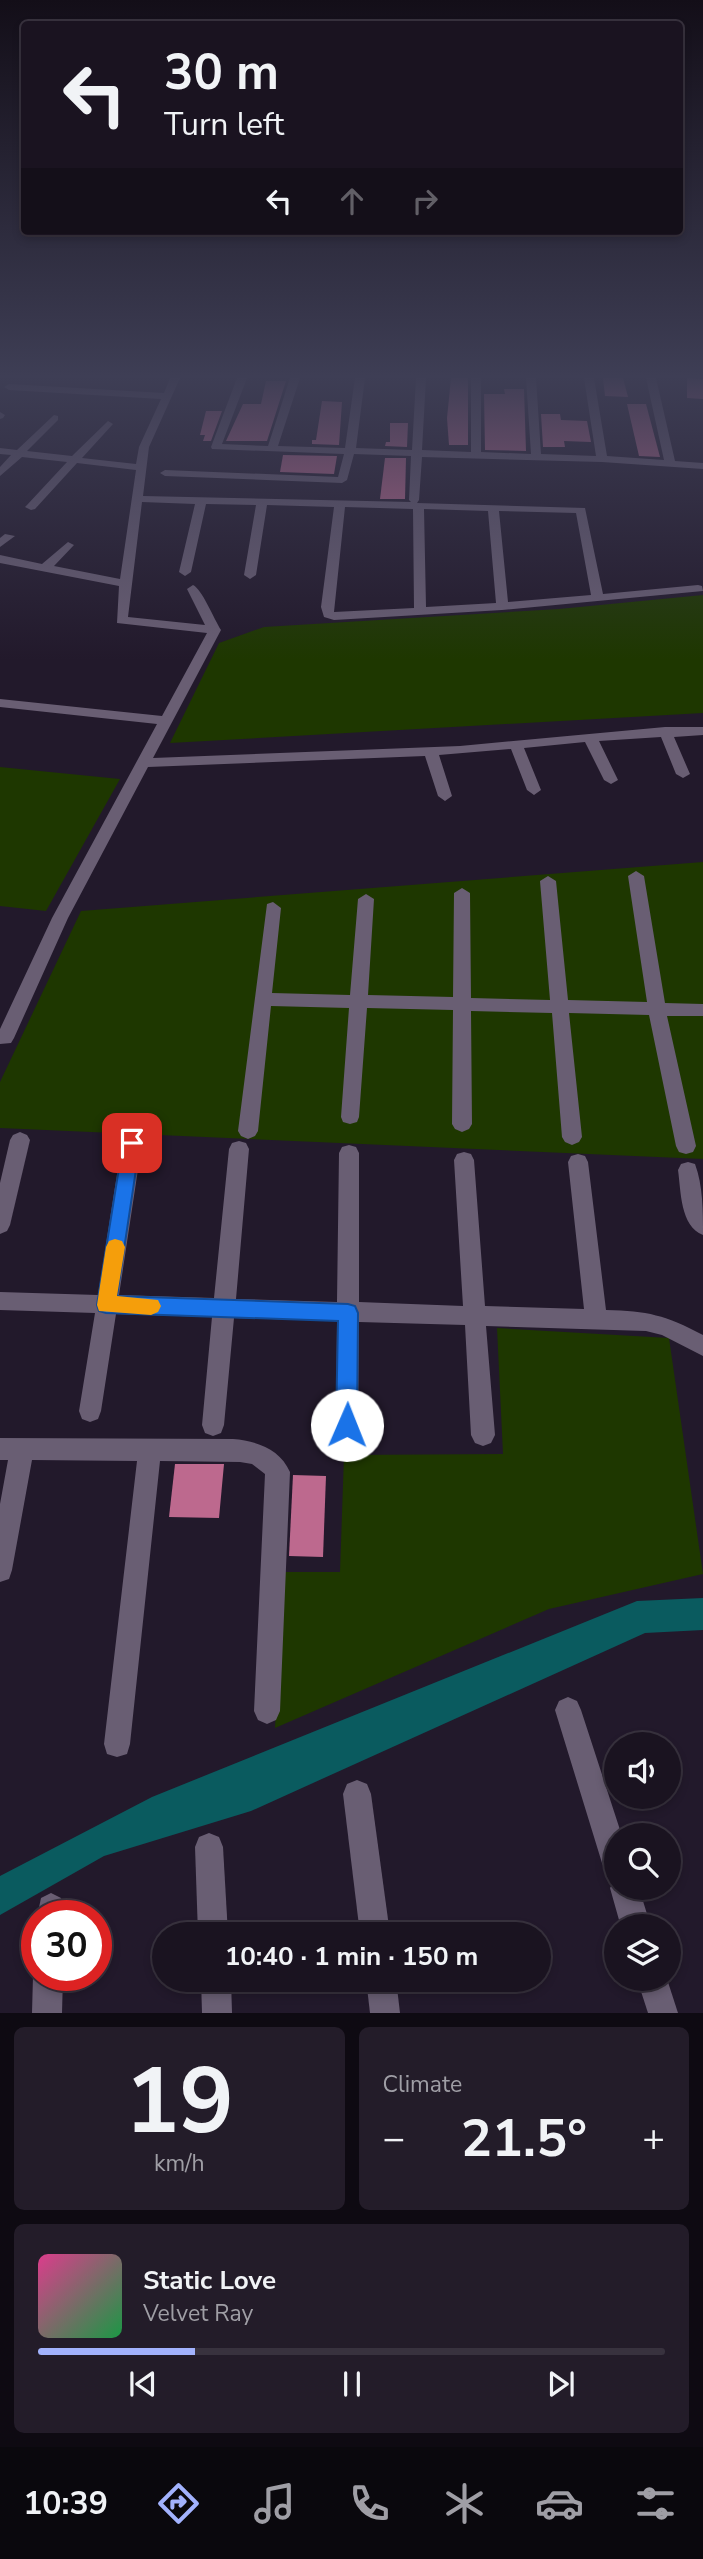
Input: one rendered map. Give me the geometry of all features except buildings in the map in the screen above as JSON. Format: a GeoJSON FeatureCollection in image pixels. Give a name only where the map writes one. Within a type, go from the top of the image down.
{"type":"FeatureCollection","features":[{"type":"Feature","properties":{"kind":"street"},"geometry":{"type":"LineString","coordinates":[[32,507],[64,472]]}},
{"type":"Feature","properties":{"kind":"street"},"geometry":{"type":"LineString","coordinates":[[143,472],[121,620],[215,630]]}},
{"type":"Feature","properties":{"kind":"street"},"geometry":{"type":"LineString","coordinates":[[165,472],[342,480],[344,472]]}},
{"type":"Feature","properties":{"kind":"street"},"geometry":{"type":"LineString","coordinates":[[416,472],[420,611]]}},
{"type":"Feature","properties":{"kind":"street"},"geometry":{"type":"LineString","coordinates":[[139,499],[416,503],[581,510],[598,598]]}},
{"type":"Feature","properties":{"kind":"street"},"geometry":{"type":"LineString","coordinates":[[185,572],[201,500]]}},
{"type":"Feature","properties":{"kind":"street"},"geometry":{"type":"LineString","coordinates":[[250,575],[262,502]]}},
{"type":"Feature","properties":{"kind":"street"},"geometry":{"type":"LineString","coordinates":[[340,504],[328,614],[334,616],[502,607],[698,589]]}},
{"type":"Feature","properties":{"kind":"street"},"geometry":{"type":"LineString","coordinates":[[493,508],[502,607]]}},
{"type":"Feature","properties":{"kind":"street"},"geometry":{"type":"LineString","coordinates":[[45,568],[68,545]]}},
{"type":"Feature","properties":{"kind":"street"},"geometry":{"type":"LineString","coordinates":[[0,559],[126,584]]}},
{"type":"Feature","properties":{"kind":"street"},"geometry":{"type":"LineString","coordinates":[[193,589],[204,615],[215,630]]}},
{"type":"Feature","properties":{"kind":"street"},"geometry":{"type":"LineString","coordinates":[[2,1041],[60,918],[215,630]]}},
{"type":"Feature","properties":{"kind":"street"},"geometry":{"type":"LineString","coordinates":[[0,703],[166,721]]}},
{"type":"Feature","properties":{"kind":"street"},"geometry":{"type":"LineString","coordinates":[[143,763],[431,751],[665,731],[703,731]]}},
{"type":"Feature","properties":{"kind":"street"},"geometry":{"type":"LineString","coordinates":[[665,731],[683,774]]}},
{"type":"Feature","properties":{"kind":"street"},"geometry":{"type":"LineString","coordinates":[[590,737],[611,780]]}},
{"type":"Feature","properties":{"kind":"street"},"geometry":{"type":"LineString","coordinates":[[516,745],[534,790]]}},
{"type":"Feature","properties":{"kind":"street"},"geometry":{"type":"LineString","coordinates":[[431,751],[445,796]]}},
{"type":"Feature","properties":{"kind":"street"},"geometry":{"type":"LineString","coordinates":[[636,876],[657,1009],[685,1146]]}},
{"type":"Feature","properties":{"kind":"street"},"geometry":{"type":"LineString","coordinates":[[548,881],[572,1137]]}},
{"type":"Feature","properties":{"kind":"street"},"geometry":{"type":"LineString","coordinates":[[462,893],[463,1124]]}},
{"type":"Feature","properties":{"kind":"street"},"geometry":{"type":"LineString","coordinates":[[350,1116],[366,899]]}},
{"type":"Feature","properties":{"kind":"street"},"geometry":{"type":"LineString","coordinates":[[213,1425],[243,1140],[273,908]]}},
{"type":"Feature","properties":{"kind":"street"},"geometry":{"type":"LineString","coordinates":[[263,999],[703,1010]]}},
{"type":"Feature","properties":{"kind":"street"},"geometry":{"type":"LineString","coordinates":[[0,1225],[20,1140]]}},
{"type":"Feature","properties":{"kind":"street"},"geometry":{"type":"LineString","coordinates":[[90,1411],[132,1143]]}},
{"type":"Feature","properties":{"kind":"street"},"geometry":{"type":"LineString","coordinates":[[347,1425],[349,1153]]}},
{"type":"Feature","properties":{"kind":"street"},"geometry":{"type":"LineString","coordinates":[[464,1160],[483,1436]]}},
{"type":"Feature","properties":{"kind":"street"},"geometry":{"type":"LineString","coordinates":[[578,1162],[596,1320]]}},
{"type":"Feature","properties":{"kind":"street"},"geometry":{"type":"LineString","coordinates":[[688,1170],[695,1214],[703,1226]]}},
{"type":"Feature","properties":{"kind":"street"},"geometry":{"type":"LineString","coordinates":[[0,1301],[646,1321],[667,1327],[703,1346]]}},
{"type":"Feature","properties":{"kind":"street"},"geometry":{"type":"LineString","coordinates":[[0,1570],[11,1449],[255,1452],[268,1459],[278,1472],[267,1711]]}},
{"type":"Feature","properties":{"kind":"street"},"geometry":{"type":"LineString","coordinates":[[117,1744],[150,1449]]}},
{"type":"Feature","properties":{"kind":"street"},"geometry":{"type":"LineString","coordinates":[[568,1710],[604,1825]]}},
{"type":"Feature","properties":{"kind":"street"},"geometry":{"type":"LineString","coordinates":[[356,1794],[373,1922]]}},
{"type":"Feature","properties":{"kind":"street"},"geometry":{"type":"LineString","coordinates":[[209,1847],[212,1922]]}},
{"type":"Feature","properties":{"kind":"street"},"geometry":{"type":"LineString","coordinates":[[47,2013],[48,1991]]}},
{"type":"Feature","properties":{"kind":"street"},"geometry":{"type":"LineString","coordinates":[[656,1991],[663,2013]]}},
{"type":"Feature","properties":{"kind":"street"},"geometry":{"type":"LineString","coordinates":[[216,1992],[217,2013]]}},
{"type":"Feature","properties":{"kind":"street"},"geometry":{"type":"LineString","coordinates":[[383,1992],[385,2013]]}},
{"type":"Feature","properties":{"kind":"shaded area"},"geometry":{"type":"Polygon","coordinates":[[[703,595],[703,713],[170,743],[219,643],[264,627],[559,609],[703,595]]]}},
{"type":"Feature","properties":{"kind":"shaded area"},"geometry":{"type":"Polygon","coordinates":[[[0,767],[120,779],[46,911],[0,906],[0,767]]]}},
{"type":"Feature","properties":{"kind":"shaded area"},"geometry":{"type":"Polygon","coordinates":[[[703,862],[703,1159],[0,1128],[0,1082],[81,911],[703,862]]]}},
{"type":"Feature","properties":{"kind":"shaded area"},"geometry":{"type":"Polygon","coordinates":[[[497,1328],[669,1338],[703,1574],[549,1609],[275,1728],[284,1572],[340,1572],[344,1455],[503,1454],[497,1328]]]}},
{"type":"Feature","properties":{"kind":"shaded area"},"geometry":{"type":"Polygon","coordinates":[[[703,1598],[703,1630],[645,1633],[251,1811],[104,1856],[26,1900],[21,1900],[21,1903],[0,1915],[0,1876],[152,1797],[637,1601],[703,1598]]]}},
{"type":"Feature","properties":{"kind":"slow traffic"},"geometry":{"type":"LineString","coordinates":[[115,1247],[106,1305],[151,1306]]}},
{"type":"Feature","properties":{"kind":"route"},"geometry":{"type":"LineString","coordinates":[[132,1143],[106,1305],[348,1313],[347,1425]]}}]}
